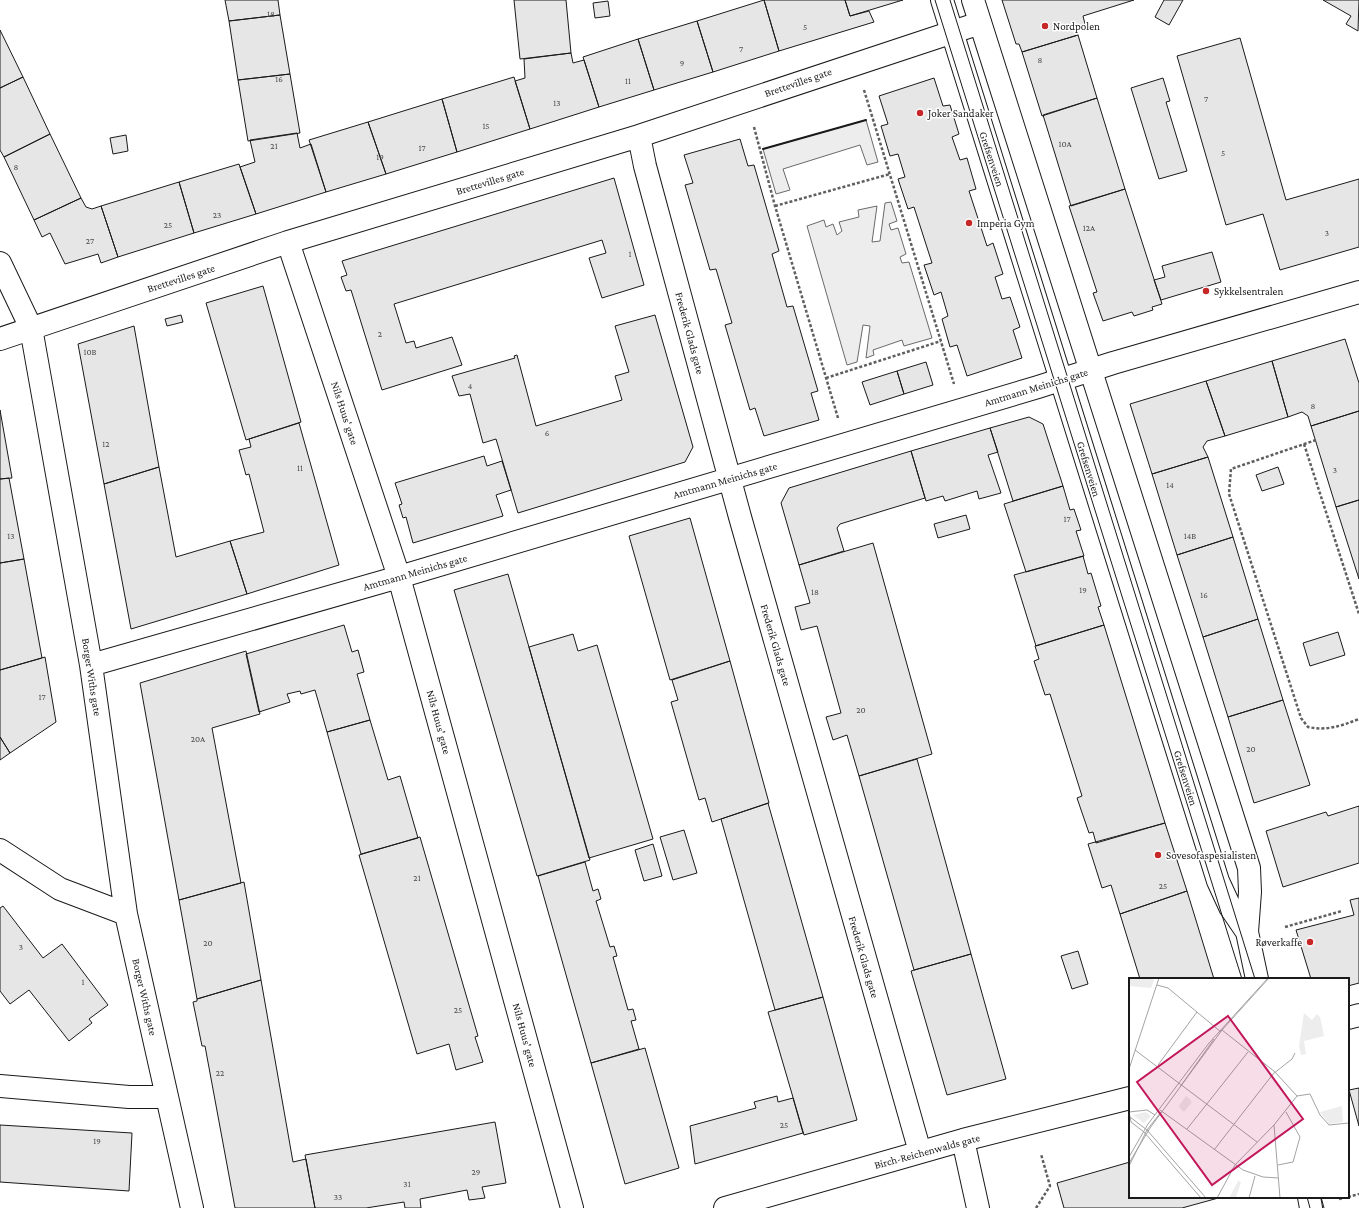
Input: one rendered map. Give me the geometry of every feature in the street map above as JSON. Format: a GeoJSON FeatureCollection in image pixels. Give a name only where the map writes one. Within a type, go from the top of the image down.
{"type":"FeatureCollection","features":[{"type":"Feature","properties":{"kind":"street","name":"Grefsenveien"},"geometry":{"type":"LineString","coordinates":[[942,0],[1218,881],[1230,907],[1247,932]]}},
{"type":"Feature","properties":{"kind":"street","name":"Grefsenveien"},"geometry":{"type":"LineString","coordinates":[[973,0],[1090,371],[1132,496],[1249,868],[1250,892],[1247,932],[1257,978]]}},
{"type":"Feature","properties":{"kind":"street","name":"Brettevilles gate"},"geometry":{"type":"LineString","coordinates":[[0,339],[288,242],[639,136],[980,22]]}},
{"type":"Feature","properties":{"kind":"street","name":"Frederik Glads gate"},"geometry":{"type":"LineString","coordinates":[[639,136],[645,166],[729,478],[920,1152]]}},
{"type":"Feature","properties":{"kind":"street","name":"Nils Huus' gate"},"geometry":{"type":"LineString","coordinates":[[288,242],[399,576],[572,1208]]}},
{"type":"Feature","properties":{"kind":"street","name":"Borger Withs gate"},"geometry":{"type":"LineString","coordinates":[[0,263],[30,328],[91,666],[126,914],[192,1208]]}},
{"type":"Feature","properties":{"kind":"street","name":"Amtmann Meinichs gate"},"geometry":{"type":"LineString","coordinates":[[91,666],[1359,292]]}},
{"type":"Feature","properties":{"kind":"street"},"geometry":{"type":"LineString","coordinates":[[0,850],[60,889],[126,914]]}},
{"type":"Feature","properties":{"kind":"street"},"geometry":{"type":"LineString","coordinates":[[1349,1018],[1359,1015]]}},
{"type":"Feature","properties":{"kind":"street"},"geometry":{"type":"LineString","coordinates":[[0,1086],[129,1097],[167,1097]]}},
{"type":"Feature","properties":{"kind":"street","name":"Birch-Reichenwalds gate"},"geometry":{"type":"LineString","coordinates":[[725,1208],[963,1140],[1129,1098]]}},
{"type":"Feature","properties":{"kind":"street"},"geometry":{"type":"LineString","coordinates":[[963,1140],[978,1208]]}},
{"type":"Feature","properties":{"kind":"street"},"geometry":{"type":"LineString","coordinates":[[1309,1198],[1312,1208]]}},
{"type":"Feature","properties":{"kind":"path"},"geometry":{"type":"LineString","coordinates":[[864,88],[954,386]]}},
{"type":"Feature","properties":{"kind":"path"},"geometry":{"type":"LineString","coordinates":[[752,123],[839,421]]}},
{"type":"Feature","properties":{"kind":"path"},"geometry":{"type":"LineString","coordinates":[[775,206],[890,174]]}},
{"type":"Feature","properties":{"kind":"path"},"geometry":{"type":"LineString","coordinates":[[826,378],[941,341]]}},
{"type":"Feature","properties":{"kind":"path"},"geometry":{"type":"LineString","coordinates":[[1316,440],[1231,469],[1229,494],[1301,718],[1308,727],[1320,730],[1333,729],[1359,719]]}},
{"type":"Feature","properties":{"kind":"path"},"geometry":{"type":"LineString","coordinates":[[1304,444],[1359,614]]}},
{"type":"Feature","properties":{"kind":"path"},"geometry":{"type":"LineString","coordinates":[[1285,927],[1342,911]]}},
{"type":"Feature","properties":{"kind":"path"},"geometry":{"type":"LineString","coordinates":[[1036,1208],[1050,1186],[1041,1154]]}},
{"type":"Feature","properties":{"kind":"path"},"geometry":{"type":"LineString","coordinates":[[1349,1197],[1359,1194]]}},
{"type":"Feature","properties":{"kind":"path"},"geometry":{"type":"LineString","coordinates":[[1339,1199],[1344,1198]]}},
{"type":"Feature","properties":{"kind":"shaded area"},"geometry":{"type":"Polygon","coordinates":[[[866,120],[878,162],[867,165],[860,145],[783,169],[790,190],[776,194],[763,149],[866,120]]]}},
{"type":"Feature","properties":{"kind":"shaded area"},"geometry":{"type":"Polygon","coordinates":[[[891,202],[897,221],[889,224],[891,230],[898,228],[906,254],[900,257],[902,263],[909,262],[932,338],[904,346],[902,340],[873,350],[874,355],[866,358],[870,326],[863,325],[857,362],[847,365],[807,226],[824,220],[826,227],[833,224],[837,235],[842,231],[839,222],[859,217],[858,210],[877,206],[872,242],[880,241],[885,203],[891,202]]]}},
{"type":"Feature","properties":{"kind":"building"},"geometry":{"type":"Polygon","coordinates":[[[225,0],[278,0],[280,15],[229,21],[225,0]]]}},
{"type":"Feature","properties":{"kind":"building"},"geometry":{"type":"Polygon","coordinates":[[[514,0],[566,0],[571,53],[520,59],[514,0]]]}},
{"type":"Feature","properties":{"kind":"building"},"geometry":{"type":"Polygon","coordinates":[[[764,0],[779,51],[713,72],[697,21],[764,0]]]}},
{"type":"Feature","properties":{"kind":"building"},"geometry":{"type":"Polygon","coordinates":[[[764,0],[845,0],[850,16],[869,11],[874,22],[779,51],[764,0]]]}},
{"type":"Feature","properties":{"kind":"building"},"geometry":{"type":"Polygon","coordinates":[[[845,0],[903,0],[850,16],[845,0]]]}},
{"type":"Feature","properties":{"kind":"building","name":"Nordpolen"},"geometry":{"type":"Polygon","coordinates":[[[1002,0],[1134,0],[1083,16],[1085,24],[1075,27],[1078,35],[1022,52],[1019,44],[1016,44],[1002,0]]]}},
{"type":"Feature","properties":{"kind":"building"},"geometry":{"type":"Polygon","coordinates":[[[1164,0],[1183,0],[1169,25],[1155,17],[1164,0]]]}},
{"type":"Feature","properties":{"kind":"building"},"geometry":{"type":"Polygon","coordinates":[[[1323,0],[1359,0],[1358,31],[1346,24],[1351,16],[1323,0]]]}},
{"type":"Feature","properties":{"kind":"building"},"geometry":{"type":"Polygon","coordinates":[[[608,1],[610,16],[595,18],[593,3],[608,1]]]}},
{"type":"Feature","properties":{"kind":"building"},"geometry":{"type":"Polygon","coordinates":[[[280,15],[290,74],[238,80],[229,21],[280,15]]]}},
{"type":"Feature","properties":{"kind":"building"},"geometry":{"type":"Polygon","coordinates":[[[697,21],[713,72],[654,90],[638,39],[697,21]]]}},
{"type":"Feature","properties":{"kind":"building"},"geometry":{"type":"Polygon","coordinates":[[[0,30],[23,77],[0,88],[0,30]]]}},
{"type":"Feature","properties":{"kind":"building"},"geometry":{"type":"Polygon","coordinates":[[[1078,35],[1097,98],[1042,116],[1022,52],[1078,35]]]}},
{"type":"Feature","properties":{"kind":"building"},"geometry":{"type":"Polygon","coordinates":[[[1240,38],[1286,200],[1359,179],[1359,247],[1280,270],[1263,214],[1226,225],[1177,56],[1240,38]]]}},
{"type":"Feature","properties":{"kind":"building"},"geometry":{"type":"Polygon","coordinates":[[[638,39],[654,90],[599,107],[583,57],[638,39]]]}},
{"type":"Feature","properties":{"kind":"building"},"geometry":{"type":"Polygon","coordinates":[[[571,53],[573,63],[584,60],[599,107],[530,129],[515,81],[525,78],[524,59],[571,53]]]}},
{"type":"Feature","properties":{"kind":"building"},"geometry":{"type":"Polygon","coordinates":[[[290,74],[300,133],[248,141],[238,80],[290,74]]]}},
{"type":"Feature","properties":{"kind":"building"},"geometry":{"type":"Polygon","coordinates":[[[23,77],[50,134],[4,157],[0,150],[0,88],[23,77]]]}},
{"type":"Feature","properties":{"kind":"building"},"geometry":{"type":"Polygon","coordinates":[[[514,77],[530,129],[457,152],[442,99],[514,77]]]}},
{"type":"Feature","properties":{"kind":"building"},"geometry":{"type":"Polygon","coordinates":[[[934,78],[943,106],[950,105],[959,134],[952,137],[960,160],[967,158],[976,189],[969,191],[987,246],[993,243],[1003,274],[995,277],[1002,299],[1010,297],[1020,327],[1013,330],[1022,358],[967,376],[957,345],[950,347],[942,319],[948,316],[941,292],[934,295],[924,265],[932,263],[914,207],[908,209],[898,179],[905,177],[898,154],[890,156],[881,126],[888,124],[879,96],[934,78]]]}},
{"type":"Feature","properties":{"kind":"building"},"geometry":{"type":"Polygon","coordinates":[[[1163,78],[1170,101],[1166,102],[1187,171],[1159,179],[1131,88],[1163,78]]]}},
{"type":"Feature","properties":{"kind":"building"},"geometry":{"type":"Polygon","coordinates":[[[1097,98],[1125,189],[1071,206],[1043,115],[1097,98]]]}},
{"type":"Feature","properties":{"kind":"building"},"geometry":{"type":"Polygon","coordinates":[[[442,99],[457,152],[386,174],[368,122],[442,99]]]}},
{"type":"Feature","properties":{"kind":"building"},"geometry":{"type":"Polygon","coordinates":[[[368,122],[386,174],[326,192],[309,140],[368,122]]]}},
{"type":"Feature","properties":{"kind":"building"},"geometry":{"type":"Polygon","coordinates":[[[297,133],[300,148],[311,144],[326,192],[256,214],[240,167],[255,162],[250,140],[297,133]]]}},
{"type":"Feature","properties":{"kind":"building"},"geometry":{"type":"Polygon","coordinates":[[[50,134],[81,198],[34,220],[4,157],[50,134]]]}},
{"type":"Feature","properties":{"kind":"building"},"geometry":{"type":"Polygon","coordinates":[[[126,135],[128,151],[113,154],[110,138],[126,135]]]}},
{"type":"Feature","properties":{"kind":"building"},"geometry":{"type":"Polygon","coordinates":[[[740,139],[748,166],[754,165],[779,251],[772,254],[787,307],[793,306],[818,391],[811,393],[819,420],[764,436],[755,408],[750,410],[725,325],[732,323],[716,269],[710,270],[685,185],[693,183],[684,155],[740,139]]]}},
{"type":"Feature","properties":{"kind":"building"},"geometry":{"type":"Polygon","coordinates":[[[239,164],[256,214],[194,233],[179,182],[239,164]]]}},
{"type":"Feature","properties":{"kind":"building"},"geometry":{"type":"Polygon","coordinates":[[[614,178],[644,285],[602,298],[589,258],[606,253],[602,240],[394,304],[406,343],[414,341],[416,348],[452,337],[462,365],[382,390],[351,290],[346,291],[341,277],[347,275],[342,261],[614,178]]]}},
{"type":"Feature","properties":{"kind":"building"},"geometry":{"type":"Polygon","coordinates":[[[179,182],[194,233],[118,257],[101,206],[179,182]]]}},
{"type":"Feature","properties":{"kind":"building"},"geometry":{"type":"Polygon","coordinates":[[[1125,189],[1162,304],[1152,307],[1153,310],[1134,316],[1132,312],[1103,321],[1093,293],[1097,292],[1069,206],[1125,189]]]}},
{"type":"Feature","properties":{"kind":"building"},"geometry":{"type":"Polygon","coordinates":[[[81,198],[86,207],[92,209],[101,206],[118,257],[101,263],[98,254],[65,264],[50,233],[42,237],[34,220],[81,198]]]}},
{"type":"Feature","properties":{"kind":"building"},"geometry":{"type":"Polygon","coordinates":[[[1212,252],[1221,282],[1161,300],[1154,280],[1165,277],[1162,266],[1212,252]]]}},
{"type":"Feature","properties":{"kind":"building"},"geometry":{"type":"Polygon","coordinates":[[[263,286],[301,422],[246,440],[206,303],[263,286]]]}},
{"type":"Feature","properties":{"kind":"building"},"geometry":{"type":"Polygon","coordinates":[[[181,315],[183,322],[167,326],[165,319],[181,315]]]}},
{"type":"Feature","properties":{"kind":"building"},"geometry":{"type":"Polygon","coordinates":[[[655,315],[693,447],[685,462],[518,513],[496,439],[483,443],[470,394],[459,396],[452,376],[515,358],[514,356],[517,355],[536,426],[622,400],[615,376],[629,372],[615,326],[655,315]]]}},
{"type":"Feature","properties":{"kind":"building"},"geometry":{"type":"Polygon","coordinates":[[[134,326],[159,467],[104,484],[78,344],[134,326]]]}},
{"type":"Feature","properties":{"kind":"building"},"geometry":{"type":"Polygon","coordinates":[[[1345,339],[1359,383],[1359,411],[1311,426],[1308,416],[1302,412],[1288,417],[1272,361],[1345,339]]]}},
{"type":"Feature","properties":{"kind":"building"},"geometry":{"type":"Polygon","coordinates":[[[1272,361],[1288,417],[1225,436],[1206,381],[1272,361]]]}},
{"type":"Feature","properties":{"kind":"building"},"geometry":{"type":"Polygon","coordinates":[[[926,362],[933,385],[904,394],[897,371],[926,362]]]}},
{"type":"Feature","properties":{"kind":"building"},"geometry":{"type":"Polygon","coordinates":[[[897,371],[904,394],[870,405],[862,382],[897,371]]]}},
{"type":"Feature","properties":{"kind":"building"},"geometry":{"type":"Polygon","coordinates":[[[1206,381],[1225,436],[1207,441],[1203,447],[1208,457],[1152,474],[1130,404],[1206,381]]]}},
{"type":"Feature","properties":{"kind":"building"},"geometry":{"type":"Polygon","coordinates":[[[0,410],[12,478],[0,479],[0,410]]]}},
{"type":"Feature","properties":{"kind":"building"},"geometry":{"type":"Polygon","coordinates":[[[1359,411],[1359,500],[1336,507],[1311,426],[1359,411]]]}},
{"type":"Feature","properties":{"kind":"building"},"geometry":{"type":"Polygon","coordinates":[[[1029,417],[1043,424],[1063,486],[1013,501],[990,428],[1029,417]]]}},
{"type":"Feature","properties":{"kind":"building"},"geometry":{"type":"Polygon","coordinates":[[[299,423],[339,565],[247,594],[230,541],[264,532],[249,474],[246,475],[239,450],[251,447],[249,439],[299,423]]]}},
{"type":"Feature","properties":{"kind":"building"},"geometry":{"type":"Polygon","coordinates":[[[990,428],[998,452],[988,455],[1001,493],[979,499],[977,491],[945,501],[943,496],[926,501],[911,451],[990,428]]]}},
{"type":"Feature","properties":{"kind":"building"},"geometry":{"type":"Polygon","coordinates":[[[911,451],[925,498],[840,524],[837,528],[844,551],[799,565],[781,503],[789,488],[911,451]]]}},
{"type":"Feature","properties":{"kind":"building"},"geometry":{"type":"Polygon","coordinates":[[[484,456],[487,466],[502,461],[511,490],[496,495],[503,516],[413,543],[406,517],[403,518],[399,505],[402,504],[395,483],[484,456]]]}},
{"type":"Feature","properties":{"kind":"building"},"geometry":{"type":"Polygon","coordinates":[[[1208,457],[1233,537],[1177,555],[1152,474],[1208,457]]]}},
{"type":"Feature","properties":{"kind":"building"},"geometry":{"type":"Polygon","coordinates":[[[159,467],[176,557],[230,541],[247,594],[131,629],[104,484],[159,467]]]}},
{"type":"Feature","properties":{"kind":"building"},"geometry":{"type":"Polygon","coordinates":[[[1278,467],[1284,484],[1262,491],[1256,475],[1278,467]]]}},
{"type":"Feature","properties":{"kind":"building"},"geometry":{"type":"Polygon","coordinates":[[[9,478],[24,559],[0,563],[0,479],[9,478]]]}},
{"type":"Feature","properties":{"kind":"building"},"geometry":{"type":"Polygon","coordinates":[[[1063,486],[1070,510],[1074,509],[1081,530],[1076,531],[1084,556],[1026,572],[1004,504],[1063,486]]]}},
{"type":"Feature","properties":{"kind":"building"},"geometry":{"type":"Polygon","coordinates":[[[1359,500],[1359,579],[1336,507],[1359,500]]]}},
{"type":"Feature","properties":{"kind":"building"},"geometry":{"type":"Polygon","coordinates":[[[966,515],[970,529],[938,538],[934,524],[966,515]]]}},
{"type":"Feature","properties":{"kind":"building"},"geometry":{"type":"Polygon","coordinates":[[[690,518],[730,661],[670,680],[629,536],[690,518]]]}},
{"type":"Feature","properties":{"kind":"building"},"geometry":{"type":"Polygon","coordinates":[[[1233,537],[1258,619],[1203,637],[1177,555],[1233,537]]]}},
{"type":"Feature","properties":{"kind":"building"},"geometry":{"type":"Polygon","coordinates":[[[873,543],[932,754],[859,776],[847,735],[833,740],[826,717],[841,713],[817,626],[801,630],[795,607],[810,603],[799,565],[873,543]]]}},
{"type":"Feature","properties":{"kind":"building"},"geometry":{"type":"Polygon","coordinates":[[[1083,556],[1088,574],[1091,573],[1101,606],[1098,607],[1104,625],[1036,646],[1014,575],[1083,556]]]}},
{"type":"Feature","properties":{"kind":"building"},"geometry":{"type":"Polygon","coordinates":[[[24,559],[42,658],[0,670],[0,563],[24,559]]]}},
{"type":"Feature","properties":{"kind":"building"},"geometry":{"type":"Polygon","coordinates":[[[508,574],[590,860],[537,876],[454,590],[508,574]]]}},
{"type":"Feature","properties":{"kind":"building"},"geometry":{"type":"Polygon","coordinates":[[[1258,619],[1283,700],[1228,717],[1203,637],[1258,619]]]}},
{"type":"Feature","properties":{"kind":"building"},"geometry":{"type":"Polygon","coordinates":[[[344,625],[352,652],[358,650],[364,672],[357,674],[370,720],[327,732],[315,690],[301,694],[300,691],[287,694],[290,702],[259,712],[246,654],[344,625]]]}},
{"type":"Feature","properties":{"kind":"building"},"geometry":{"type":"Polygon","coordinates":[[[1104,625],[1165,823],[1096,843],[1093,832],[1089,833],[1077,798],[1082,796],[1050,694],[1045,695],[1034,661],[1039,659],[1035,646],[1104,625]]]}},
{"type":"Feature","properties":{"kind":"building"},"geometry":{"type":"Polygon","coordinates":[[[1338,632],[1345,655],[1310,666],[1303,643],[1338,632]]]}},
{"type":"Feature","properties":{"kind":"building"},"geometry":{"type":"Polygon","coordinates":[[[573,634],[578,651],[597,645],[653,839],[589,858],[529,647],[573,634]]]}},
{"type":"Feature","properties":{"kind":"building"},"geometry":{"type":"Polygon","coordinates":[[[246,651],[260,714],[212,728],[241,883],[179,900],[140,683],[246,651]]]}},
{"type":"Feature","properties":{"kind":"building"},"geometry":{"type":"Polygon","coordinates":[[[45,657],[56,722],[10,753],[0,737],[0,670],[45,657]]]}},
{"type":"Feature","properties":{"kind":"building"},"geometry":{"type":"Polygon","coordinates":[[[730,661],[769,803],[712,822],[705,798],[699,800],[671,702],[678,700],[672,680],[730,661]]]}},
{"type":"Feature","properties":{"kind":"building"},"geometry":{"type":"Polygon","coordinates":[[[1283,700],[1310,785],[1254,803],[1228,717],[1283,700]]]}},
{"type":"Feature","properties":{"kind":"building"},"geometry":{"type":"Polygon","coordinates":[[[370,720],[388,780],[400,776],[418,838],[361,854],[327,732],[370,720]]]}},
{"type":"Feature","properties":{"kind":"building"},"geometry":{"type":"Polygon","coordinates":[[[0,737],[10,753],[0,760],[0,737]]]}},
{"type":"Feature","properties":{"kind":"building"},"geometry":{"type":"Polygon","coordinates":[[[917,759],[971,954],[914,970],[859,776],[917,759]]]}},
{"type":"Feature","properties":{"kind":"building"},"geometry":{"type":"Polygon","coordinates":[[[768,803],[823,997],[775,1010],[721,819],[768,803]]]}},
{"type":"Feature","properties":{"kind":"building"},"geometry":{"type":"Polygon","coordinates":[[[1359,806],[1359,863],[1283,887],[1266,831],[1326,812],[1328,816],[1359,806]]]}},
{"type":"Feature","properties":{"kind":"building"},"geometry":{"type":"Polygon","coordinates":[[[1165,823],[1187,891],[1120,914],[1111,885],[1102,888],[1088,844],[1165,823]]]}},
{"type":"Feature","properties":{"kind":"building"},"geometry":{"type":"Polygon","coordinates":[[[684,830],[697,873],[673,880],[660,837],[684,830]]]}},
{"type":"Feature","properties":{"kind":"building"},"geometry":{"type":"Polygon","coordinates":[[[420,837],[478,1036],[475,1037],[483,1062],[456,1070],[449,1044],[417,1054],[359,855],[420,837]]]}},
{"type":"Feature","properties":{"kind":"building"},"geometry":{"type":"Polygon","coordinates":[[[653,844],[662,876],[644,881],[635,850],[653,844]]]}},
{"type":"Feature","properties":{"kind":"building"},"geometry":{"type":"Polygon","coordinates":[[[585,862],[593,891],[598,889],[601,899],[596,901],[610,947],[614,946],[617,956],[613,957],[628,1010],[633,1009],[636,1020],[631,1021],[639,1049],[591,1063],[538,876],[585,862]]]}},
{"type":"Feature","properties":{"kind":"building"},"geometry":{"type":"Polygon","coordinates":[[[244,882],[261,980],[197,999],[179,900],[244,882]]]}},
{"type":"Feature","properties":{"kind":"building"},"geometry":{"type":"Polygon","coordinates":[[[1187,891],[1214,978],[1140,978],[1120,914],[1187,891]]]}},
{"type":"Feature","properties":{"kind":"building"},"geometry":{"type":"Polygon","coordinates":[[[1359,898],[1359,983],[1349,986],[1349,978],[1311,978],[1296,930],[1354,915],[1350,900],[1359,898]]]}},
{"type":"Feature","properties":{"kind":"building"},"geometry":{"type":"Polygon","coordinates":[[[3,906],[43,958],[62,944],[108,1005],[89,1019],[92,1023],[69,1041],[29,990],[10,1004],[0,991],[0,908],[3,906]]]}},
{"type":"Feature","properties":{"kind":"building"},"geometry":{"type":"Polygon","coordinates":[[[1078,951],[1088,984],[1072,989],[1061,956],[1078,951]]]}},
{"type":"Feature","properties":{"kind":"building"},"geometry":{"type":"Polygon","coordinates":[[[971,954],[1006,1079],[947,1095],[911,971],[971,954]]]}},
{"type":"Feature","properties":{"kind":"building"},"geometry":{"type":"Polygon","coordinates":[[[261,980],[293,1162],[306,1159],[315,1208],[235,1208],[205,1046],[202,1046],[193,1002],[197,1001],[197,999],[261,980]]]}},
{"type":"Feature","properties":{"kind":"building"},"geometry":{"type":"Polygon","coordinates":[[[823,997],[857,1120],[804,1135],[768,1012],[823,997]]]}},
{"type":"Feature","properties":{"kind":"building"},"geometry":{"type":"Polygon","coordinates":[[[645,1048],[679,1168],[625,1184],[591,1063],[645,1048]]]}},
{"type":"Feature","properties":{"kind":"building"},"geometry":{"type":"Polygon","coordinates":[[[1359,1088],[1359,1126],[1349,1090],[1359,1088]]]}},
{"type":"Feature","properties":{"kind":"building"},"geometry":{"type":"Polygon","coordinates":[[[777,1096],[778,1102],[793,1098],[803,1133],[695,1164],[690,1126],[756,1108],[754,1102],[777,1096]]]}},
{"type":"Feature","properties":{"kind":"building"},"geometry":{"type":"Polygon","coordinates":[[[495,1122],[506,1183],[482,1187],[485,1198],[469,1200],[467,1190],[420,1199],[421,1208],[405,1208],[404,1202],[366,1208],[315,1208],[305,1155],[495,1122]]]}},
{"type":"Feature","properties":{"kind":"building"},"geometry":{"type":"Polygon","coordinates":[[[0,1125],[132,1133],[129,1191],[0,1182],[0,1125]]]}},
{"type":"Feature","properties":{"kind":"building"},"geometry":{"type":"Polygon","coordinates":[[[1129,1162],[1129,1198],[1218,1198],[1182,1208],[1064,1208],[1057,1183],[1129,1162]]]}},
{"type":"Feature","properties":{"kind":"tram line"},"geometry":{"type":"LineString","coordinates":[[935,0],[1242,978]]}},
{"type":"Feature","properties":{"kind":"tram line"},"geometry":{"type":"LineString","coordinates":[[950,0],[1255,978]]}},
{"type":"Feature","properties":{"kind":"tram line"},"geometry":{"type":"LineString","coordinates":[[1307,1198],[1310,1208]]}},
{"type":"Feature","properties":{"kind":"tram line"},"geometry":{"type":"LineString","coordinates":[[1321,1198],[1324,1208]]}},
{"type":"Feature","properties":{"kind":"wall"},"geometry":{"type":"LineString","coordinates":[[763,149],[866,120]]}},
{"type":"Feature","properties":{"kind":"place","name":"Nordpolen"},"geometry":{"type":"Point","coordinates":[1045,26]}},
{"type":"Feature","properties":{"kind":"place","name":"Joker Sandaker"},"geometry":{"type":"Point","coordinates":[920,113]}},
{"type":"Feature","properties":{"kind":"place","name":"Imperia Gym"},"geometry":{"type":"Point","coordinates":[969,223]}},
{"type":"Feature","properties":{"kind":"place","name":"Sykkelsentralen"},"geometry":{"type":"Point","coordinates":[1206,291]}},
{"type":"Feature","properties":{"kind":"place","name":"Sovesofaspesialisten"},"geometry":{"type":"Point","coordinates":[1158,855]}},
{"type":"Feature","properties":{"kind":"place","name":"Røverkaffe"},"geometry":{"type":"Point","coordinates":[1310,942]}}]}
